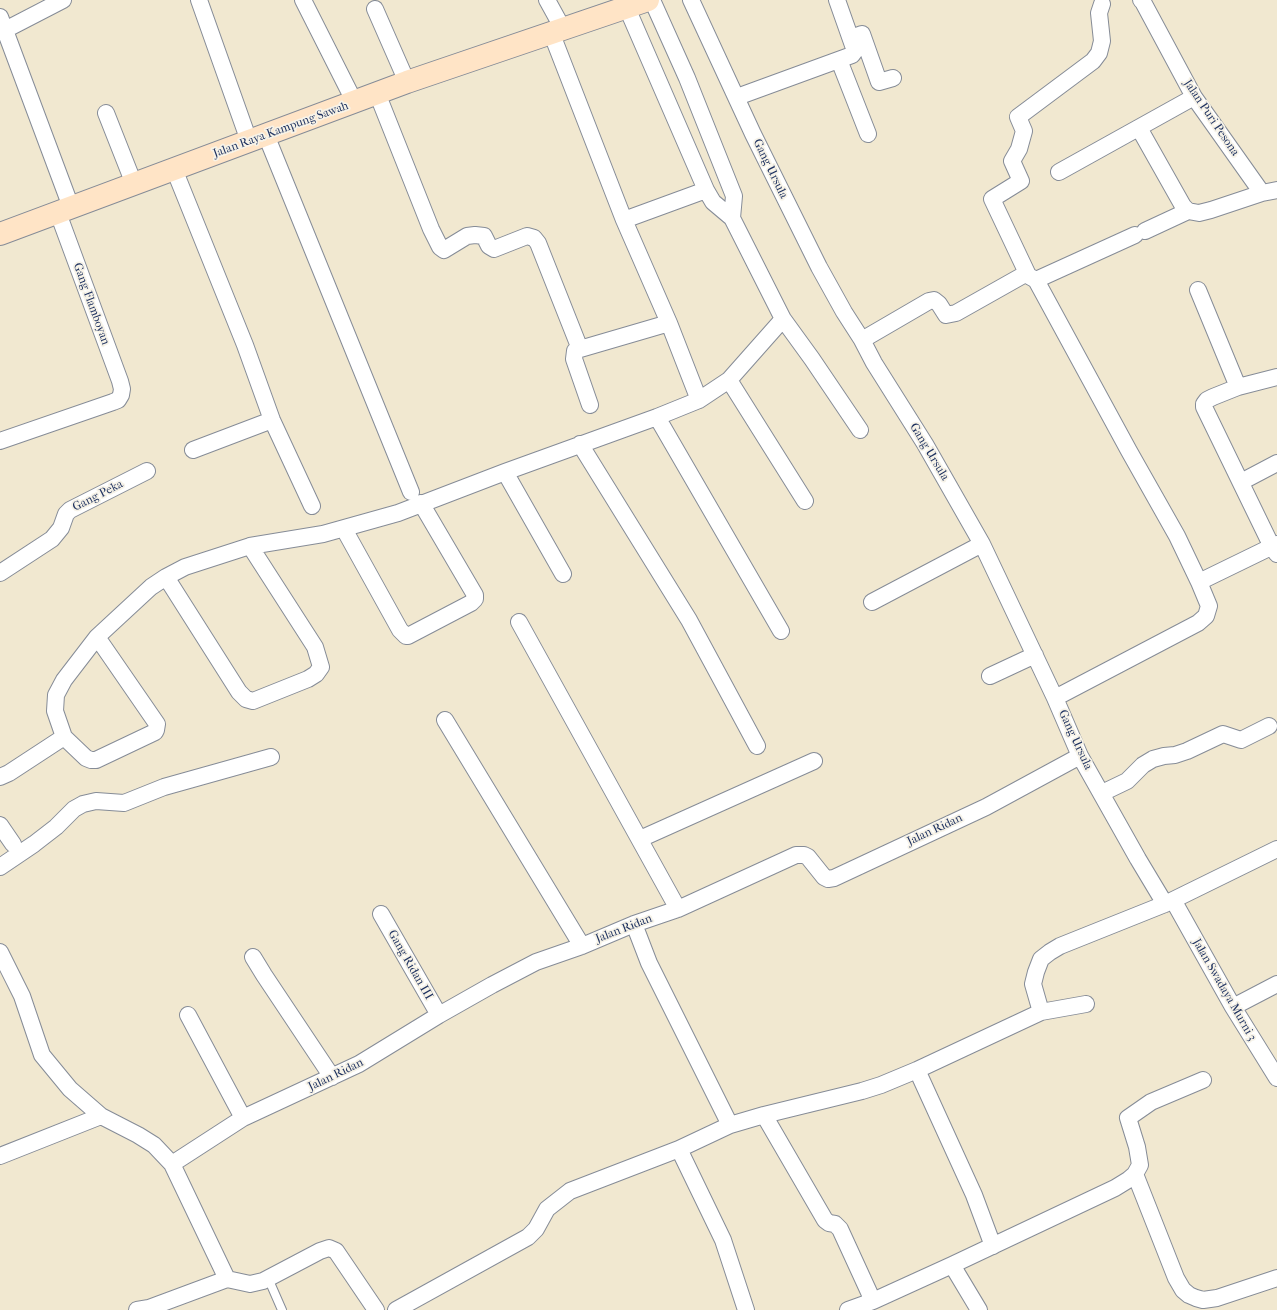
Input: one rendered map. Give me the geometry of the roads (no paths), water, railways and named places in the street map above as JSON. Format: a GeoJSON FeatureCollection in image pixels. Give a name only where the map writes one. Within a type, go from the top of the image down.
{"type":"FeatureCollection","features":[{"type":"Feature","properties":{"kind":"street"},"geometry":{"type":"LineString","coordinates":[[3,24],[63,0]]}},
{"type":"Feature","properties":{"kind":"street"},"geometry":{"type":"LineString","coordinates":[[199,0],[416,498],[475,594],[475,599],[471,603],[406,636],[400,630],[344,529]]}},
{"type":"Feature","properties":{"kind":"street"},"geometry":{"type":"LineString","coordinates":[[302,0],[355,103]]}},
{"type":"Feature","properties":{"kind":"street"},"geometry":{"type":"LineString","coordinates":[[547,0],[624,220],[669,323],[699,400]]}},
{"type":"Feature","properties":{"kind":"street","name":"Jalan Raya Kampung Sawah"},"geometry":{"type":"LineString","coordinates":[[0,234],[355,103],[407,82],[648,0]]}},
{"type":"Feature","properties":{"kind":"street"},"geometry":{"type":"LineString","coordinates":[[652,0],[687,78],[734,196],[732,218]]}},
{"type":"Feature","properties":{"kind":"street","name":"Gang Ursula"},"geometry":{"type":"LineString","coordinates":[[692,0],[784,197],[819,267],[844,312],[862,340],[874,364],[925,444],[982,544],[1055,698],[1080,756],[1138,859],[1169,902]]}},
{"type":"Feature","properties":{"kind":"street"},"geometry":{"type":"LineString","coordinates":[[737,97],[852,55],[855,51],[838,0]]}},
{"type":"Feature","properties":{"kind":"street","name":"Jalan Puri Pesona"},"geometry":{"type":"LineString","coordinates":[[1141,0],[1194,97],[1270,192]]}},
{"type":"Feature","properties":{"kind":"street"},"geometry":{"type":"LineString","coordinates":[[1055,698],[1198,624],[1206,616],[1209,606],[1177,536],[1032,276],[992,199],[1021,181],[1012,161],[1019,150],[1024,131],[1018,117],[1093,61],[1099,53],[1102,41],[1099,13],[1105,1]]}},
{"type":"Feature","properties":{"kind":"street"},"geometry":{"type":"LineString","coordinates":[[627,8],[706,190],[713,202],[732,218],[783,319],[860,430]]}},
{"type":"Feature","properties":{"kind":"street"},"geometry":{"type":"LineString","coordinates":[[375,9],[407,82]]}},
{"type":"Feature","properties":{"kind":"street","name":"Gang Flamboyan"},"geometry":{"type":"LineString","coordinates":[[0,441],[118,400],[122,389],[3,24]]}},
{"type":"Feature","properties":{"kind":"street"},"geometry":{"type":"LineString","coordinates":[[851,38],[862,34],[879,82],[894,78]]}},
{"type":"Feature","properties":{"kind":"street"},"geometry":{"type":"LineString","coordinates":[[839,60],[868,134]]}},
{"type":"Feature","properties":{"kind":"street"},"geometry":{"type":"LineString","coordinates":[[377,93],[431,229],[440,247],[444,250],[467,236],[484,236],[489,246],[494,249],[527,236],[534,238],[538,243],[580,349]]}},
{"type":"Feature","properties":{"kind":"street"},"geometry":{"type":"LineString","coordinates":[[1059,172],[1194,97]]}},
{"type":"Feature","properties":{"kind":"street"},"geometry":{"type":"LineString","coordinates":[[106,113],[134,184]]}},
{"type":"Feature","properties":{"kind":"street"},"geometry":{"type":"LineString","coordinates":[[1139,128],[1182,206],[1188,211],[1199,213],[1270,192]]}},
{"type":"Feature","properties":{"kind":"street"},"geometry":{"type":"LineString","coordinates":[[174,169],[245,345],[272,420],[312,506]]}},
{"type":"Feature","properties":{"kind":"street"},"geometry":{"type":"LineString","coordinates":[[624,220],[706,190]]}},
{"type":"Feature","properties":{"kind":"street"},"geometry":{"type":"LineString","coordinates":[[862,340],[929,301],[934,300],[939,304],[946,315],[956,313],[1032,276],[1140,233],[1188,211]]}},
{"type":"Feature","properties":{"kind":"street"},"geometry":{"type":"LineString","coordinates":[[1198,290],[1238,387]]}},
{"type":"Feature","properties":{"kind":"street"},"geometry":{"type":"LineString","coordinates":[[97,637],[157,724],[155,732],[96,760],[91,760],[86,758],[64,737],[55,711],[56,695],[64,680],[97,637],[151,587],[166,577],[185,568],[250,546],[322,534],[398,513],[416,498],[505,472],[657,417],[699,400],[729,380],[783,319]]}},
{"type":"Feature","properties":{"kind":"street"},"geometry":{"type":"LineString","coordinates":[[590,405],[574,359],[575,351],[669,323]]}},
{"type":"Feature","properties":{"kind":"street"},"geometry":{"type":"LineString","coordinates":[[1199,582],[1275,548],[1204,407],[1204,404],[1212,397],[1238,387],[1277,377]]}},
{"type":"Feature","properties":{"kind":"street"},"geometry":{"type":"LineString","coordinates":[[729,380],[805,501]]}},
{"type":"Feature","properties":{"kind":"street"},"geometry":{"type":"LineString","coordinates":[[657,417],[781,631]]}},
{"type":"Feature","properties":{"kind":"street"},"geometry":{"type":"LineString","coordinates":[[193,450],[272,420]]}},
{"type":"Feature","properties":{"kind":"street"},"geometry":{"type":"LineString","coordinates":[[580,444],[689,620],[757,746]]}},
{"type":"Feature","properties":{"kind":"street"},"geometry":{"type":"LineString","coordinates":[[1241,482],[1277,463]]}},
{"type":"Feature","properties":{"kind":"street","name":"Gang Peka"},"geometry":{"type":"LineString","coordinates":[[0,573],[52,539],[61,528],[68,511],[148,471]]}},
{"type":"Feature","properties":{"kind":"street"},"geometry":{"type":"LineString","coordinates":[[505,472],[563,574]]}},
{"type":"Feature","properties":{"kind":"street"},"geometry":{"type":"LineString","coordinates":[[872,602],[982,544]]}},
{"type":"Feature","properties":{"kind":"street"},"geometry":{"type":"LineString","coordinates":[[166,577],[239,692],[246,699],[253,701],[308,680],[316,674],[321,667],[315,647],[250,546]]}},
{"type":"Feature","properties":{"kind":"street"},"geometry":{"type":"LineString","coordinates":[[519,622],[678,909]]}},
{"type":"Feature","properties":{"kind":"street"},"geometry":{"type":"LineString","coordinates":[[990,676],[1035,655]]}},
{"type":"Feature","properties":{"kind":"street"},"geometry":{"type":"LineString","coordinates":[[445,720],[582,946]]}},
{"type":"Feature","properties":{"kind":"street"},"geometry":{"type":"LineString","coordinates":[[1102,793],[1127,781],[1143,765],[1153,760],[1181,753],[1223,734],[1241,740],[1269,726]]}},
{"type":"Feature","properties":{"kind":"street"},"geometry":{"type":"LineString","coordinates":[[0,777],[9,773],[64,737]]}},
{"type":"Feature","properties":{"kind":"street","name":"Jalan Ridan"},"geometry":{"type":"LineString","coordinates":[[172,1164],[243,1118],[359,1064],[439,1015],[536,962],[582,946],[634,924],[678,909],[796,855],[804,855],[808,857],[824,877],[828,879],[834,878],[986,807],[1080,756]]}},
{"type":"Feature","properties":{"kind":"street"},"geometry":{"type":"LineString","coordinates":[[0,867],[34,844],[56,827],[74,809],[83,804],[96,801],[124,803],[164,787],[271,757]]}},
{"type":"Feature","properties":{"kind":"street"},"geometry":{"type":"LineString","coordinates":[[640,839],[814,761]]}},
{"type":"Feature","properties":{"kind":"street"},"geometry":{"type":"LineString","coordinates":[[0,825],[13,844]]}},
{"type":"Feature","properties":{"kind":"street"},"geometry":{"type":"LineString","coordinates":[[1041,1012],[1034,984],[1036,972],[1041,959],[1060,946],[1169,902],[1277,849]]}},
{"type":"Feature","properties":{"kind":"street","name":"Jalan Swadaya Murni 3"},"geometry":{"type":"LineString","coordinates":[[1169,902],[1277,1078]]}},
{"type":"Feature","properties":{"kind":"street","name":"Gang Ridan III"},"geometry":{"type":"LineString","coordinates":[[381,914],[439,1015]]}},
{"type":"Feature","properties":{"kind":"street"},"geometry":{"type":"LineString","coordinates":[[634,924],[649,963],[730,1125]]}},
{"type":"Feature","properties":{"kind":"street"},"geometry":{"type":"LineString","coordinates":[[0,952],[22,996],[42,1055],[70,1089],[101,1116],[154,1145],[172,1164],[227,1279]]}},
{"type":"Feature","properties":{"kind":"street"},"geometry":{"type":"LineString","coordinates":[[253,957],[332,1077]]}},
{"type":"Feature","properties":{"kind":"street"},"geometry":{"type":"LineString","coordinates":[[1233,1007],[1277,984]]}},
{"type":"Feature","properties":{"kind":"street"},"geometry":{"type":"LineString","coordinates":[[396,1310],[528,1237],[536,1229],[547,1209],[570,1191],[679,1149],[730,1125],[764,1115],[862,1091],[917,1070],[1041,1012],[1086,1004]]}},
{"type":"Feature","properties":{"kind":"street"},"geometry":{"type":"LineString","coordinates":[[188,1015],[243,1118]]}},
{"type":"Feature","properties":{"kind":"street"},"geometry":{"type":"LineString","coordinates":[[917,1070],[974,1195],[993,1246]]}},
{"type":"Feature","properties":{"kind":"street"},"geometry":{"type":"LineString","coordinates":[[848,1310],[873,1301],[993,1246],[1115,1188],[1128,1180],[1135,1174],[1140,1165],[1140,1158],[1128,1118],[1151,1102],[1203,1080]]}},
{"type":"Feature","properties":{"kind":"street"},"geometry":{"type":"LineString","coordinates":[[764,1115],[826,1220],[829,1223],[835,1224],[840,1230],[873,1301]]}},
{"type":"Feature","properties":{"kind":"street"},"geometry":{"type":"LineString","coordinates":[[0,1156],[101,1116]]}},
{"type":"Feature","properties":{"kind":"street"},"geometry":{"type":"LineString","coordinates":[[679,1149],[723,1240],[746,1310]]}},
{"type":"Feature","properties":{"kind":"street"},"geometry":{"type":"LineString","coordinates":[[1135,1174],[1176,1278],[1183,1290],[1189,1295],[1203,1300],[1217,1298],[1277,1278]]}},
{"type":"Feature","properties":{"kind":"street"},"geometry":{"type":"LineString","coordinates":[[137,1310],[149,1308],[227,1279],[250,1284],[268,1278],[320,1251],[329,1248],[336,1251],[376,1310]]}},
{"type":"Feature","properties":{"kind":"street"},"geometry":{"type":"LineString","coordinates":[[952,1265],[979,1310]]}},
{"type":"Feature","properties":{"kind":"lane"},"geometry":{"type":"LineString","coordinates":[[268,1278],[282,1310]]}}]}
